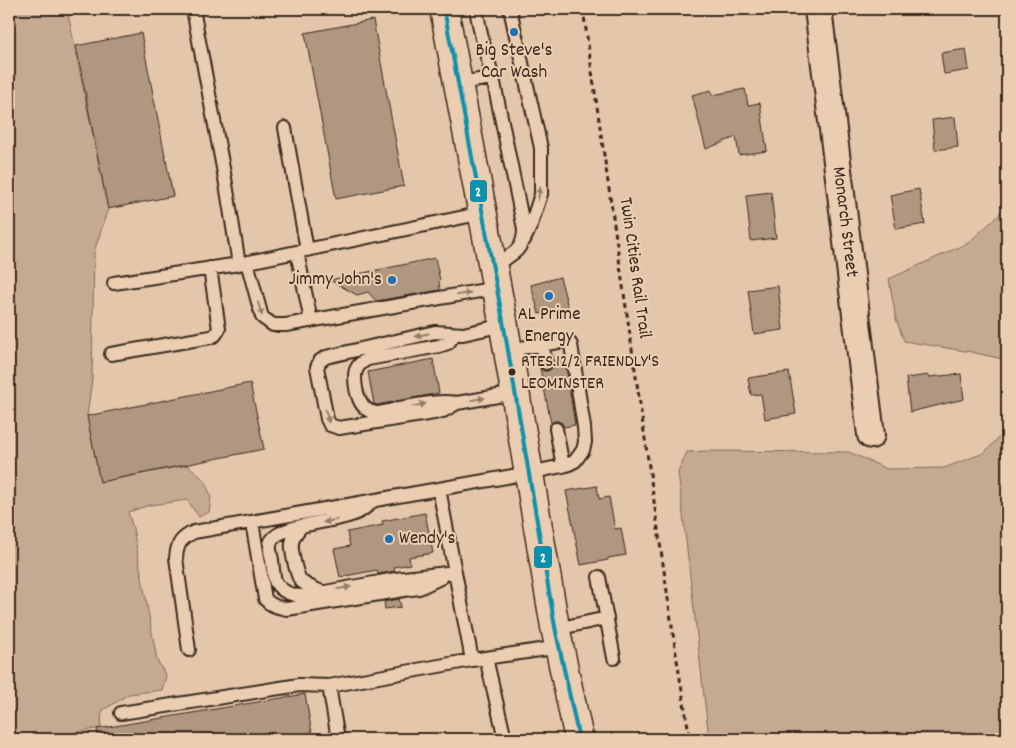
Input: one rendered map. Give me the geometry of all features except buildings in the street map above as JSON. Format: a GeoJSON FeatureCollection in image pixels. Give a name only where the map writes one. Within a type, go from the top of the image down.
{"type":"FeatureCollection","features":[{"type":"Feature","properties":{"kind":"highway"},"geometry":{"type":"LineString","coordinates":[[444,9],[484,213],[558,638],[580,739]]}},
{"type":"Feature","properties":{"kind":"street","name":"Monarch Street"},"geometry":{"type":"LineString","coordinates":[[818,9],[871,436]]}},
{"type":"Feature","properties":{"kind":"lane"},"geometry":{"type":"LineString","coordinates":[[193,9],[243,263],[262,317],[273,325],[311,321],[495,277],[520,247],[532,225],[541,194],[541,148],[510,9]]}},
{"type":"Feature","properties":{"kind":"lane"},"geometry":{"type":"LineString","coordinates":[[476,9],[493,78],[524,229],[524,240]]}},
{"type":"Feature","properties":{"kind":"lane"},"geometry":{"type":"LineString","coordinates":[[458,84],[493,78]]}},
{"type":"Feature","properties":{"kind":"lane"},"geometry":{"type":"LineString","coordinates":[[285,128],[311,321]]}},
{"type":"Feature","properties":{"kind":"lane"},"geometry":{"type":"LineString","coordinates":[[114,283],[243,263],[484,213]]}},
{"type":"Feature","properties":{"kind":"lane"},"geometry":{"type":"LineString","coordinates":[[111,354],[215,335],[219,328],[210,268]]}},
{"type":"Feature","properties":{"kind":"lane"},"geometry":{"type":"LineString","coordinates":[[189,650],[176,558],[176,550],[180,541],[186,536],[194,532],[529,474],[563,466],[575,461],[583,450],[585,442],[584,427],[571,345],[565,340],[542,344],[506,338],[435,332],[326,357],[320,361],[317,367],[327,419],[333,427],[339,428],[434,413],[443,411],[457,403]]}},
{"type":"Feature","properties":{"kind":"lane"},"geometry":{"type":"LineString","coordinates":[[455,334],[448,343],[439,346],[368,359],[361,362],[355,371],[355,378],[358,397],[362,405],[371,412],[377,413],[430,402],[445,401],[457,403],[516,393]]}},
{"type":"Feature","properties":{"kind":"lane"},"geometry":{"type":"LineString","coordinates":[[542,344],[546,363]]}},
{"type":"Feature","properties":{"kind":"lane"},"geometry":{"type":"LineString","coordinates":[[556,428],[563,466]]}},
{"type":"Feature","properties":{"kind":"lane"},"geometry":{"type":"LineString","coordinates":[[439,489],[472,660]]}},
{"type":"Feature","properties":{"kind":"lane"},"geometry":{"type":"LineString","coordinates":[[373,500],[362,510],[349,515],[287,530],[278,534],[271,541],[269,547],[275,580],[279,587],[296,596],[303,596],[396,579],[455,572]]}},
{"type":"Feature","properties":{"kind":"lane"},"geometry":{"type":"LineString","coordinates":[[252,522],[265,599],[268,603],[280,608],[287,609],[419,588],[455,572]]}},
{"type":"Feature","properties":{"kind":"lane"},"geometry":{"type":"LineString","coordinates":[[302,526],[292,543],[297,574],[302,582],[322,592]]}},
{"type":"Feature","properties":{"kind":"lane"},"geometry":{"type":"LineString","coordinates":[[599,577],[614,658]]}},
{"type":"Feature","properties":{"kind":"lane"},"geometry":{"type":"LineString","coordinates":[[121,712],[299,685],[329,686],[486,658],[558,638],[607,618]]}},
{"type":"Feature","properties":{"kind":"lane"},"geometry":{"type":"LineString","coordinates":[[486,658],[505,739]]}},
{"type":"Feature","properties":{"kind":"lane"},"geometry":{"type":"LineString","coordinates":[[329,686],[338,739]]}},
{"type":"Feature","properties":{"kind":"path","name":"Twin Cities Rail Trail"},"geometry":{"type":"LineString","coordinates":[[583,9],[690,739]]}},
{"type":"Feature","properties":{"kind":"shaded area"},"geometry":{"type":"Polygon","coordinates":[[[9,9],[67,9],[108,209],[94,252],[92,379],[87,416],[100,482],[188,465],[204,480],[211,496],[209,512],[199,517],[187,500],[150,505],[128,512],[133,528],[157,660],[166,676],[162,690],[129,694],[102,711],[101,728],[73,733],[73,739],[12,739],[9,636],[9,9]]]}},
{"type":"Feature","properties":{"kind":"shaded area"},"geometry":{"type":"Polygon","coordinates":[[[1007,197],[1007,360],[904,341],[896,319],[889,279],[968,243],[999,215],[1007,197]]]}},
{"type":"Feature","properties":{"kind":"shaded area"},"geometry":{"type":"Polygon","coordinates":[[[1007,429],[1007,739],[709,739],[678,472],[687,452],[849,452],[887,469],[944,468],[984,453],[1007,429]]]}},
{"type":"Feature","properties":{"kind":"transit line","name":"2"},"geometry":{"type":"LineString","coordinates":[[444,9],[503,321],[555,627],[579,739]]}},
{"type":"Feature","properties":{"kind":"place","name":"Big Steve's Car Wash"},"geometry":{"type":"Point","coordinates":[514,32]}},
{"type":"Feature","properties":{"kind":"place","name":"Jimmy John's"},"geometry":{"type":"Point","coordinates":[392,280]}},
{"type":"Feature","properties":{"kind":"place","name":"AL Prime Energy"},"geometry":{"type":"Point","coordinates":[549,296]}},
{"type":"Feature","properties":{"kind":"place","name":"RTES.12/2 FRIENDLY'S LEOMINSTER"},"geometry":{"type":"Point","coordinates":[512,372]}},
{"type":"Feature","properties":{"kind":"place","name":"Wendy's"},"geometry":{"type":"Point","coordinates":[389,539]}}]}
